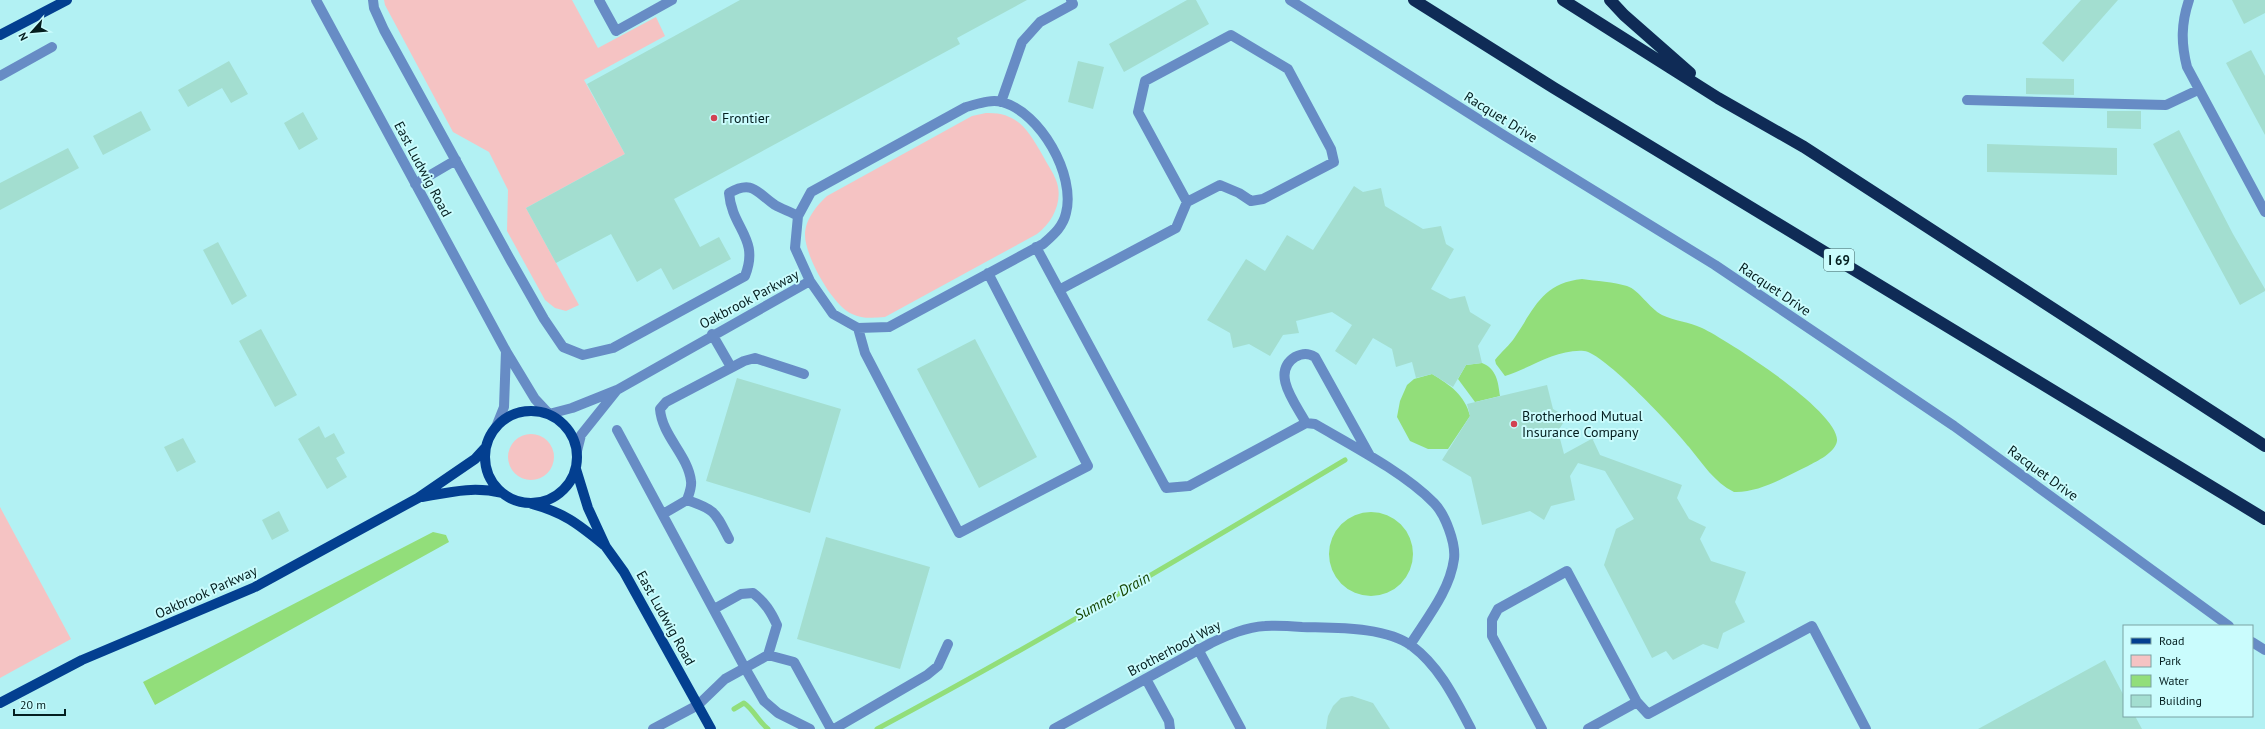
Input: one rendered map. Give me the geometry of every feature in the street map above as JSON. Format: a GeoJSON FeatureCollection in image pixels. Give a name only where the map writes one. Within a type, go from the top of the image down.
{"type":"FeatureCollection","features":[{"type":"Feature","properties":{"kind":"highway","name":"I 69"},"geometry":{"type":"LineString","coordinates":[[1414,0],[1561,92],[2265,519]]}},
{"type":"Feature","properties":{"kind":"highway"},"geometry":{"type":"LineString","coordinates":[[1563,0],[1718,98],[1804,147],[2265,446]]}},
{"type":"Feature","properties":{"kind":"highway"},"geometry":{"type":"LineString","coordinates":[[1610,0],[1624,15],[1718,98]]}},
{"type":"Feature","properties":{"kind":"main road"},"geometry":{"type":"LineString","coordinates":[[0,35],[67,0]]}},
{"type":"Feature","properties":{"kind":"main road"},"geometry":{"type":"LineString","coordinates":[[538,411],[549,414],[560,421],[569,430],[577,451],[576,469],[564,490],[553,498],[541,502],[529,503],[515,500],[502,493],[488,474],[485,462],[486,447],[496,427],[505,419],[516,413],[538,411]]}},
{"type":"Feature","properties":{"kind":"main road","name":"Oakbrook Parkway"},"geometry":{"type":"LineString","coordinates":[[0,703],[82,660],[255,587],[418,498],[475,459],[486,447]]}},
{"type":"Feature","properties":{"kind":"main road","name":"East Ludwig Road"},"geometry":{"type":"LineString","coordinates":[[576,469],[588,508],[606,547],[624,572],[711,729]]}},
{"type":"Feature","properties":{"kind":"main road","name":"Oakbrook Parkway"},"geometry":{"type":"LineString","coordinates":[[418,498],[462,489],[485,489],[502,493]]}},
{"type":"Feature","properties":{"kind":"main road","name":"East Ludwig Road"},"geometry":{"type":"LineString","coordinates":[[529,503],[555,510],[573,520],[606,547]]}},
{"type":"Feature","properties":{"kind":"street","name":"East Ludwig Road"},"geometry":{"type":"LineString","coordinates":[[316,0],[506,351],[535,399],[549,414]]}},
{"type":"Feature","properties":{"kind":"street"},"geometry":{"type":"LineString","coordinates":[[373,0],[374,8],[384,30],[544,319],[563,347],[583,355],[613,348],[745,276],[750,263],[749,245],[731,208],[729,193],[740,187],[756,189],[775,204],[798,216]]}},
{"type":"Feature","properties":{"kind":"street"},"geometry":{"type":"LineString","coordinates":[[598,0],[616,31],[672,0]]}},
{"type":"Feature","properties":{"kind":"street"},"geometry":{"type":"LineString","coordinates":[[1001,102],[1022,42],[1040,22],[1073,4],[1071,0]]}},
{"type":"Feature","properties":{"kind":"street","name":"Racquet Drive"},"geometry":{"type":"LineString","coordinates":[[1290,0],[1595,192],[1715,265],[1954,426],[2228,625]]}},
{"type":"Feature","properties":{"kind":"street"},"geometry":{"type":"LineString","coordinates":[[2189,0],[2181,29],[2182,49],[2187,67],[2198,90],[2265,212]]}},
{"type":"Feature","properties":{"kind":"street"},"geometry":{"type":"LineString","coordinates":[[1059,290],[1176,228],[1187,202],[1220,185],[1239,192],[1251,201],[1263,199],[1334,162],[1331,149],[1288,69],[1231,35],[1145,81],[1138,112],[1187,202]]}},
{"type":"Feature","properties":{"kind":"street"},"geometry":{"type":"LineString","coordinates":[[0,76],[52,47]]}},
{"type":"Feature","properties":{"kind":"street"},"geometry":{"type":"LineString","coordinates":[[1967,100],[2166,105],[2198,90]]}},
{"type":"Feature","properties":{"kind":"street"},"geometry":{"type":"LineString","coordinates":[[810,281],[795,248],[798,216],[812,192],[966,107],[983,102],[1001,102],[1029,117],[1040,128],[1066,178],[1068,193],[1066,213],[1059,230],[1036,248],[988,273],[889,327],[858,328],[864,353],[959,533],[1088,466],[988,273]]}},
{"type":"Feature","properties":{"kind":"street"},"geometry":{"type":"LineString","coordinates":[[415,184],[456,160]]}},
{"type":"Feature","properties":{"kind":"street"},"geometry":{"type":"LineString","coordinates":[[1036,248],[1166,488],[1189,486],[1306,422],[1315,424],[1371,458],[1413,485],[1434,504],[1449,528],[1454,558],[1447,585],[1410,645]]}},
{"type":"Feature","properties":{"kind":"street","name":"Oakbrook Parkway"},"geometry":{"type":"LineString","coordinates":[[549,414],[564,411],[617,390],[712,334],[810,281],[833,314],[858,328]]}},
{"type":"Feature","properties":{"kind":"street"},"geometry":{"type":"LineString","coordinates":[[712,334],[731,367]]}},
{"type":"Feature","properties":{"kind":"street"},"geometry":{"type":"LineString","coordinates":[[496,427],[504,407],[506,351]]}},
{"type":"Feature","properties":{"kind":"street"},"geometry":{"type":"LineString","coordinates":[[1306,422],[1283,380],[1285,368],[1290,360],[1300,354],[1308,353],[1315,357],[1371,458]]}},
{"type":"Feature","properties":{"kind":"street"},"geometry":{"type":"LineString","coordinates":[[663,514],[687,500],[691,483],[689,472],[660,419],[660,409],[666,402],[731,367],[755,358],[804,374]]}},
{"type":"Feature","properties":{"kind":"street","name":"Oakbrook Parkway"},"geometry":{"type":"LineString","coordinates":[[577,451],[581,435],[617,390]]}},
{"type":"Feature","properties":{"kind":"street"},"geometry":{"type":"LineString","coordinates":[[617,430],[764,701],[778,713],[810,729]]}},
{"type":"Feature","properties":{"kind":"street"},"geometry":{"type":"LineString","coordinates":[[687,500],[710,508],[717,514],[729,539]]}},
{"type":"Feature","properties":{"kind":"street"},"geometry":{"type":"LineString","coordinates":[[1542,729],[1492,636],[1492,620],[1498,609],[1568,571],[1637,702],[1648,714],[1812,626],[1866,729]]}},
{"type":"Feature","properties":{"kind":"street"},"geometry":{"type":"LineString","coordinates":[[653,729],[698,705],[725,679],[768,655],[777,625],[768,606],[754,593],[741,594],[714,609]]}},
{"type":"Feature","properties":{"kind":"street","name":"Brotherhood Way"},"geometry":{"type":"LineString","coordinates":[[1054,729],[1198,649],[1233,633],[1265,626],[1357,628],[1384,634],[1410,645],[1433,665],[1448,686],[1471,729]]}},
{"type":"Feature","properties":{"kind":"street"},"geometry":{"type":"LineString","coordinates":[[2253,643],[2265,650]]}},
{"type":"Feature","properties":{"kind":"street"},"geometry":{"type":"LineString","coordinates":[[834,729],[927,676],[938,666],[948,644]]}},
{"type":"Feature","properties":{"kind":"street"},"geometry":{"type":"LineString","coordinates":[[1198,649],[1241,729]]}},
{"type":"Feature","properties":{"kind":"street"},"geometry":{"type":"LineString","coordinates":[[768,655],[794,662],[831,729]]}},
{"type":"Feature","properties":{"kind":"street"},"geometry":{"type":"LineString","coordinates":[[1146,679],[1169,721],[1170,729]]}},
{"type":"Feature","properties":{"kind":"street"},"geometry":{"type":"LineString","coordinates":[[1588,729],[1637,702]]}},
{"type":"Feature","properties":{"kind":"green space"},"geometry":{"type":"Polygon","coordinates":[[[384,0],[572,0],[598,48],[656,17],[665,36],[584,80],[625,154],[526,208],[579,305],[566,311],[555,308],[545,300],[507,231],[508,190],[489,152],[453,132],[385,5],[384,0]]]}},
{"type":"Feature","properties":{"kind":"green space"},"geometry":{"type":"Polygon","coordinates":[[[986,113],[997,113],[1014,119],[1021,124],[1032,138],[1052,171],[1056,180],[1059,195],[1056,210],[1048,223],[1037,234],[885,317],[860,317],[844,309],[828,291],[815,267],[806,244],[805,235],[807,224],[816,208],[827,196],[972,116],[986,113]]]}},
{"type":"Feature","properties":{"kind":"green space"},"geometry":{"type":"Polygon","coordinates":[[[531,434],[544,438],[550,444],[554,457],[550,470],[544,476],[531,480],[518,476],[512,470],[508,457],[512,444],[518,438],[531,434]]]}},
{"type":"Feature","properties":{"kind":"green space"},"geometry":{"type":"Polygon","coordinates":[[[0,507],[71,639],[0,678],[0,507]]]}},
{"type":"Feature","properties":{"kind":"water"},"geometry":{"type":"Polygon","coordinates":[[[1582,279],[1627,286],[1636,291],[1662,315],[1702,328],[1756,361],[1780,378],[1821,413],[1833,428],[1837,441],[1836,445],[1821,459],[1781,479],[1753,490],[1734,492],[1715,478],[1655,409],[1622,377],[1593,355],[1584,351],[1564,353],[1505,376],[1496,364],[1495,360],[1513,340],[1541,298],[1558,286],[1569,281],[1582,279]]]}},
{"type":"Feature","properties":{"kind":"water"},"geometry":{"type":"Polygon","coordinates":[[[1482,363],[1494,372],[1500,396],[1475,402],[1458,379],[1466,365],[1482,363]]]}},
{"type":"Feature","properties":{"kind":"water"},"geometry":{"type":"Polygon","coordinates":[[[1432,374],[1445,382],[1461,396],[1470,416],[1448,449],[1428,449],[1410,441],[1397,417],[1400,401],[1407,385],[1414,379],[1432,374]]]}},
{"type":"Feature","properties":{"kind":"water"},"geometry":{"type":"Polygon","coordinates":[[[1363,512],[1379,512],[1395,519],[1406,530],[1413,546],[1413,562],[1410,570],[1401,584],[1395,589],[1379,596],[1363,596],[1347,589],[1336,578],[1329,562],[1329,546],[1336,530],[1347,519],[1363,512]]]}},
{"type":"Feature","properties":{"kind":"water"},"geometry":{"type":"Polygon","coordinates":[[[433,532],[446,535],[449,542],[155,705],[143,682],[433,532]]]}},
{"type":"Feature","properties":{"kind":"building","name":"Frontier"},"geometry":{"type":"Polygon","coordinates":[[[740,0],[1027,0],[957,38],[960,44],[674,199],[700,247],[719,237],[731,259],[673,290],[661,268],[637,282],[611,234],[556,263],[526,208],[625,154],[587,84],[740,0]]]}},
{"type":"Feature","properties":{"kind":"building"},"geometry":{"type":"Polygon","coordinates":[[[1187,0],[1196,0],[1209,24],[1124,72],[1109,44],[1187,0]]]}},
{"type":"Feature","properties":{"kind":"building"},"geometry":{"type":"Polygon","coordinates":[[[2081,0],[2118,0],[2063,62],[2042,43],[2081,0]]]}},
{"type":"Feature","properties":{"kind":"building"},"geometry":{"type":"Polygon","coordinates":[[[2232,0],[2265,0],[2265,13],[2244,24],[2232,0]]]}},
{"type":"Feature","properties":{"kind":"building"},"geometry":{"type":"Polygon","coordinates":[[[2251,50],[2265,76],[2265,135],[2226,63],[2251,50]]]}},
{"type":"Feature","properties":{"kind":"building"},"geometry":{"type":"Polygon","coordinates":[[[229,61],[248,94],[231,103],[222,88],[188,107],[178,90],[229,61]]]}},
{"type":"Feature","properties":{"kind":"building"},"geometry":{"type":"Polygon","coordinates":[[[1078,61],[1104,67],[1093,109],[1068,102],[1078,61]]]}},
{"type":"Feature","properties":{"kind":"building"},"geometry":{"type":"Polygon","coordinates":[[[2026,78],[2074,79],[2074,95],[2026,94],[2026,78]]]}},
{"type":"Feature","properties":{"kind":"building"},"geometry":{"type":"Polygon","coordinates":[[[141,111],[151,130],[103,155],[93,136],[141,111]]]}},
{"type":"Feature","properties":{"kind":"building"},"geometry":{"type":"Polygon","coordinates":[[[2107,111],[2141,111],[2141,129],[2107,128],[2107,111]]]}},
{"type":"Feature","properties":{"kind":"building"},"geometry":{"type":"Polygon","coordinates":[[[303,112],[318,139],[299,150],[284,123],[303,112]]]}},
{"type":"Feature","properties":{"kind":"building"},"geometry":{"type":"Polygon","coordinates":[[[2179,130],[2233,234],[2265,289],[2265,291],[2240,305],[2153,144],[2179,130]]]}},
{"type":"Feature","properties":{"kind":"building"},"geometry":{"type":"Polygon","coordinates":[[[1987,144],[2117,148],[2117,175],[1987,172],[1987,144]]]}},
{"type":"Feature","properties":{"kind":"building"},"geometry":{"type":"Polygon","coordinates":[[[68,148],[79,168],[0,210],[0,183],[68,148]]]}},
{"type":"Feature","properties":{"kind":"building"},"geometry":{"type":"Polygon","coordinates":[[[1354,186],[1363,192],[1381,188],[1385,206],[1423,229],[1441,226],[1446,244],[1454,249],[1431,289],[1450,299],[1465,296],[1470,312],[1491,325],[1478,346],[1482,363],[1466,365],[1453,387],[1432,374],[1416,378],[1412,362],[1396,367],[1392,349],[1373,338],[1356,365],[1335,351],[1352,325],[1332,312],[1296,321],[1299,333],[1283,335],[1270,356],[1249,344],[1233,348],[1230,333],[1207,320],[1246,259],[1265,271],[1287,235],[1313,250],[1354,186]]]}},
{"type":"Feature","properties":{"kind":"building"},"geometry":{"type":"Polygon","coordinates":[[[218,242],[247,296],[232,305],[203,250],[218,242]]]}},
{"type":"Feature","properties":{"kind":"building"},"geometry":{"type":"Polygon","coordinates":[[[261,329],[297,395],[275,407],[239,341],[261,329]]]}},
{"type":"Feature","properties":{"kind":"building"},"geometry":{"type":"Polygon","coordinates":[[[975,339],[1037,457],[979,488],[917,369],[975,339]]]}},
{"type":"Feature","properties":{"kind":"building"},"geometry":{"type":"Polygon","coordinates":[[[737,378],[841,409],[810,513],[706,481],[737,378]]]}},
{"type":"Feature","properties":{"kind":"building"},"geometry":{"type":"Polygon","coordinates":[[[1547,385],[1553,409],[1567,417],[1558,431],[1564,454],[1595,437],[1593,440],[1600,455],[1682,485],[1677,498],[1689,519],[1706,527],[1700,539],[1711,561],[1746,572],[1735,602],[1745,622],[1723,633],[1718,649],[1703,644],[1673,660],[1666,651],[1652,658],[1604,565],[1616,529],[1634,519],[1605,471],[1578,463],[1570,476],[1575,500],[1551,506],[1544,520],[1530,511],[1482,525],[1471,477],[1442,460],[1470,416],[1467,404],[1547,385]]]}},
{"type":"Feature","properties":{"kind":"building"},"geometry":{"type":"Polygon","coordinates":[[[319,426],[325,438],[334,433],[345,453],[336,458],[347,477],[327,489],[298,439],[319,426]]]}},
{"type":"Feature","properties":{"kind":"building"},"geometry":{"type":"Polygon","coordinates":[[[183,438],[196,462],[177,472],[164,447],[183,438]]]}},
{"type":"Feature","properties":{"kind":"building"},"geometry":{"type":"Polygon","coordinates":[[[279,511],[289,531],[272,540],[262,520],[279,511]]]}},
{"type":"Feature","properties":{"kind":"building"},"geometry":{"type":"Polygon","coordinates":[[[826,537],[930,567],[900,669],[797,639],[826,537]]]}},
{"type":"Feature","properties":{"kind":"building"},"geometry":{"type":"Polygon","coordinates":[[[2105,660],[2123,694],[2123,717],[2136,717],[2142,729],[1978,729],[2105,660]]]}},
{"type":"Feature","properties":{"kind":"building"},"geometry":{"type":"Polygon","coordinates":[[[1352,696],[1373,703],[1390,729],[1326,729],[1328,716],[1333,706],[1341,698],[1352,696]]]}},
{"type":"Feature","properties":{"kind":"waterway","name":"Sumner Drain"},"geometry":{"type":"LineString","coordinates":[[877,729],[1054,631],[1345,460]]}},
{"type":"Feature","properties":{"kind":"waterway","name":"Sumner Drain"},"geometry":{"type":"LineString","coordinates":[[734,709],[744,703],[768,729]]}},
{"type":"Feature","properties":{"kind":"place","name":"Frontier"},"geometry":{"type":"Point","coordinates":[714,118]}},
{"type":"Feature","properties":{"kind":"place","name":"Brotherhood Mutual Insurance Company"},"geometry":{"type":"Point","coordinates":[1514,424]}}]}
